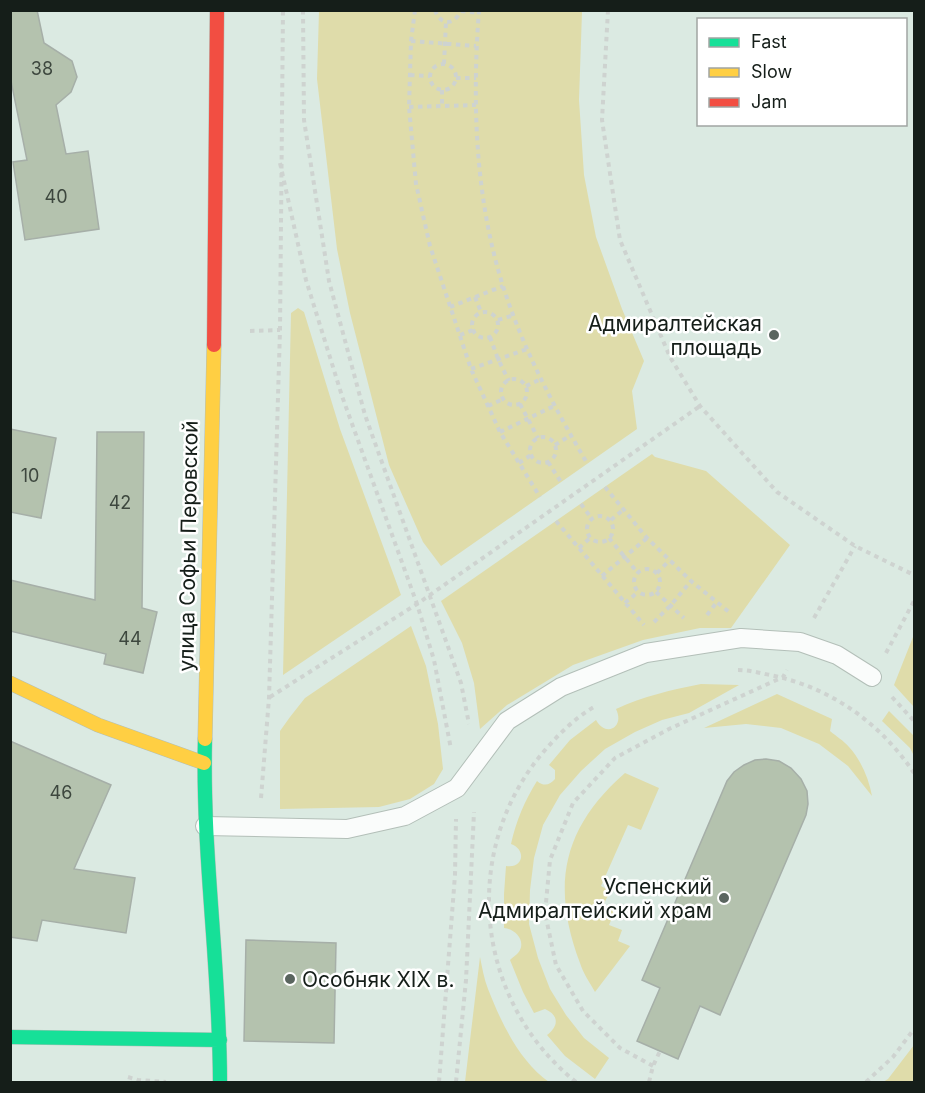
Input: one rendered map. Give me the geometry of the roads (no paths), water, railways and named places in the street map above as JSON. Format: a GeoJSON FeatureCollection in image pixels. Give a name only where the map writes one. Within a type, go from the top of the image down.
{"type":"FeatureCollection","features":[{"type":"Feature","properties":{"kind":"main road","name":"улица Софьи Перовской"},"geometry":{"type":"LineString","coordinates":[[217,10],[214,332],[204,763],[205,826],[220,1040],[220,1083]]}},
{"type":"Feature","properties":{"kind":"main road"},"geometry":{"type":"LineString","coordinates":[[10,682],[98,725],[204,763]]}},
{"type":"Feature","properties":{"kind":"main road"},"geometry":{"type":"LineString","coordinates":[[10,1037],[220,1040]]}},
{"type":"Feature","properties":{"kind":"lane"},"geometry":{"type":"LineString","coordinates":[[205,826],[347,829],[405,816],[457,788],[507,721],[561,687],[646,653],[741,638],[800,642],[837,656],[872,677]]}},
{"type":"Feature","properties":{"kind":"place","name":"Адмиралтейская площадь"},"geometry":{"type":"Point","coordinates":[774,335]}},
{"type":"Feature","properties":{"kind":"place","name":"Успенский Адмиралтейский храм"},"geometry":{"type":"Point","coordinates":[724,898]}},
{"type":"Feature","properties":{"kind":"place","name":"Особняк XIX в."},"geometry":{"type":"Point","coordinates":[290,979]}}]}
